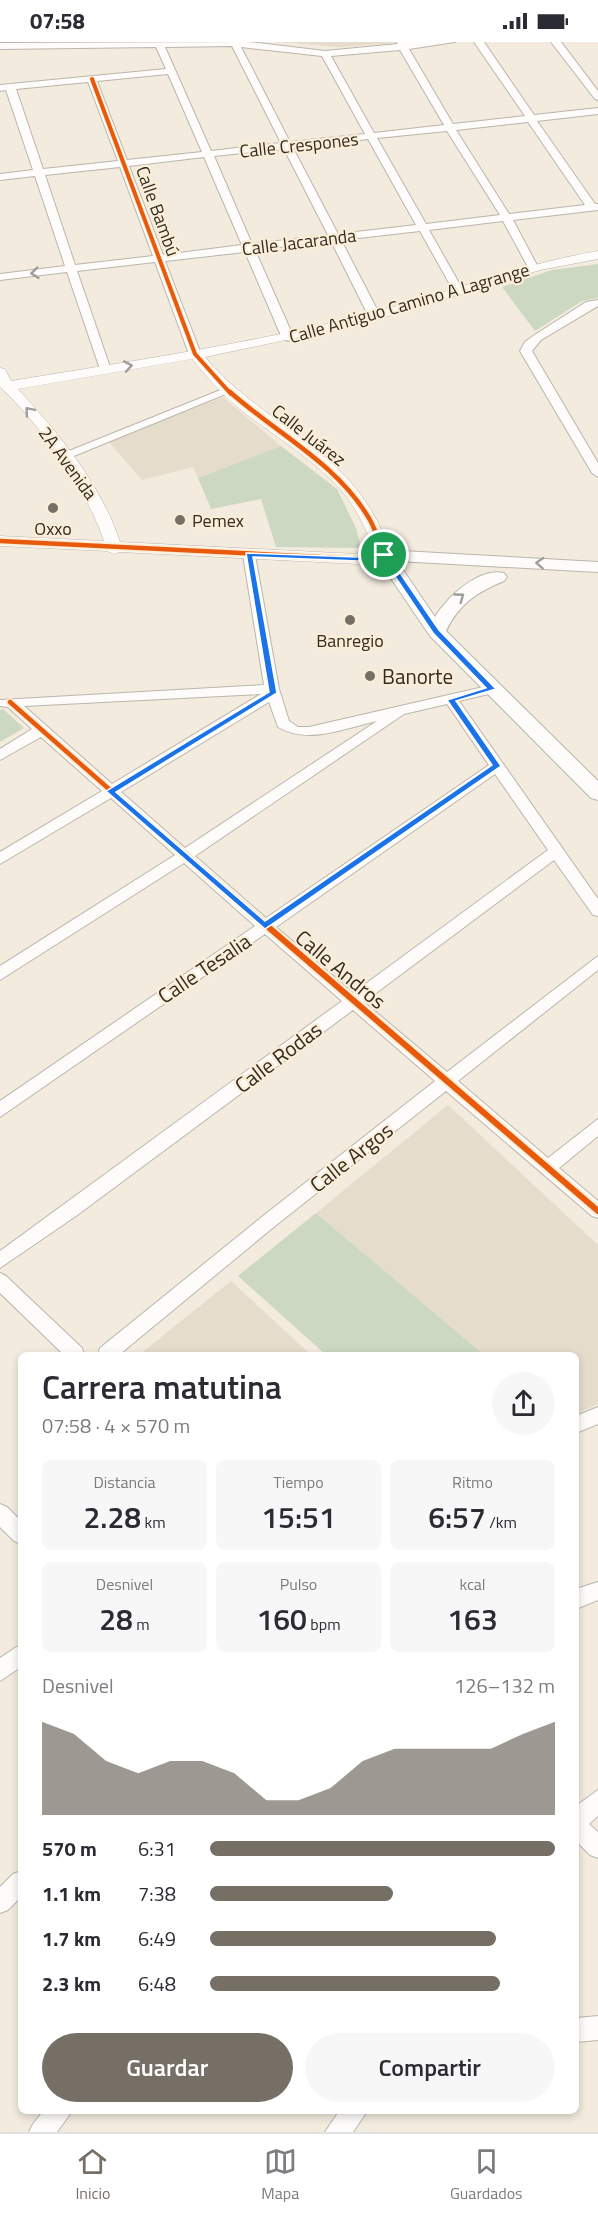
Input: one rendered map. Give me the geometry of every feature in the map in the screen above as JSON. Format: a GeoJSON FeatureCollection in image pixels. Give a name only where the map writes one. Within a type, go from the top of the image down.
{"type":"FeatureCollection","features":[{"type":"Feature","properties":{"kind":"main road"},"geometry":{"type":"LineString","coordinates":[[389,563],[598,567]]}},
{"type":"Feature","properties":{"kind":"main road"},"geometry":{"type":"LineString","coordinates":[[389,563],[498,577],[598,582]]}},
{"type":"Feature","properties":{"kind":"main road"},"geometry":{"type":"LineString","coordinates":[[389,563],[436,632],[598,793]]}},
{"type":"Feature","properties":{"kind":"main road"},"geometry":{"type":"LineString","coordinates":[[436,632],[446,608],[453,601],[498,577]]}},
{"type":"Feature","properties":{"kind":"street"},"geometry":{"type":"LineString","coordinates":[[0,46],[236,43],[325,54],[401,44],[450,42]]}},
{"type":"Feature","properties":{"kind":"street"},"geometry":{"type":"LineString","coordinates":[[479,42],[529,119],[595,208]]}},
{"type":"Feature","properties":{"kind":"street"},"geometry":{"type":"LineString","coordinates":[[556,42],[598,96]]}},
{"type":"Feature","properties":{"kind":"street"},"geometry":{"type":"LineString","coordinates":[[159,43],[206,155],[288,338]]}},
{"type":"Feature","properties":{"kind":"street"},"geometry":{"type":"LineString","coordinates":[[236,43],[375,317]]}},
{"type":"Feature","properties":{"kind":"street"},"geometry":{"type":"LineString","coordinates":[[401,44],[533,267]]}},
{"type":"Feature","properties":{"kind":"street"},"geometry":{"type":"LineString","coordinates":[[325,54],[369,137],[458,290]]}},
{"type":"Feature","properties":{"kind":"street"},"geometry":{"type":"LineString","coordinates":[[105,370],[40,173],[5,88],[170,71]]}},
{"type":"Feature","properties":{"kind":"street","name":"Calle Bambú"},"geometry":{"type":"LineString","coordinates":[[92,78],[195,354]]}},
{"type":"Feature","properties":{"kind":"street","name":"Calle Crespones"},"geometry":{"type":"LineString","coordinates":[[0,177],[598,111]]}},
{"type":"Feature","properties":{"kind":"street","name":"Calle Jacaranda"},"geometry":{"type":"LineString","coordinates":[[0,277],[595,208]]}},
{"type":"Feature","properties":{"kind":"street","name":"Calle Antiguo Camino A Lagrange"},"geometry":{"type":"LineString","coordinates":[[3,382],[105,370],[288,338],[375,317],[533,267],[598,255]]}},
{"type":"Feature","properties":{"kind":"street"},"geometry":{"type":"LineString","coordinates":[[598,315],[594,303],[532,342],[526,351],[598,473]]}},
{"type":"Feature","properties":{"kind":"street","name":"Calle Juárez"},"geometry":{"type":"LineString","coordinates":[[195,354],[206,371],[227,392],[346,484],[363,508],[389,563]]}},
{"type":"Feature","properties":{"kind":"street","name":"2A Avenida"},"geometry":{"type":"LineString","coordinates":[[3,382],[65,455],[102,512],[114,549]]}},
{"type":"Feature","properties":{"kind":"street"},"geometry":{"type":"LineString","coordinates":[[65,455],[227,392]]}},
{"type":"Feature","properties":{"kind":"street"},"geometry":{"type":"LineString","coordinates":[[0,541],[114,549],[358,559],[368,566],[389,563]]}},
{"type":"Feature","properties":{"kind":"street"},"geometry":{"type":"LineString","coordinates":[[249,555],[273,691],[283,724],[301,732],[492,689]]}},
{"type":"Feature","properties":{"kind":"street"},"geometry":{"type":"LineString","coordinates":[[5,703],[273,691]]}},
{"type":"Feature","properties":{"kind":"street"},"geometry":{"type":"LineString","coordinates":[[0,859],[273,691]]}},
{"type":"Feature","properties":{"kind":"street"},"geometry":{"type":"LineString","coordinates":[[451,700],[598,911]]}},
{"type":"Feature","properties":{"kind":"street","name":"Calle Andros"},"geometry":{"type":"LineString","coordinates":[[5,703],[41,730],[265,926],[598,1211]]}},
{"type":"Feature","properties":{"kind":"street"},"geometry":{"type":"LineString","coordinates":[[0,974],[184,856],[398,712]]}},
{"type":"Feature","properties":{"kind":"street"},"geometry":{"type":"LineString","coordinates":[[0,755],[41,730]]}},
{"type":"Feature","properties":{"kind":"street","name":"Calle Tesalia"},"geometry":{"type":"LineString","coordinates":[[0,1110],[496,766]]}},
{"type":"Feature","properties":{"kind":"street","name":"Calle Rodas"},"geometry":{"type":"LineString","coordinates":[[0,1262],[193,1122],[555,851]]}},
{"type":"Feature","properties":{"kind":"street","name":"Calle Argos"},"geometry":{"type":"LineString","coordinates":[[110,1352],[268,1221],[449,1082],[598,962]]}},
{"type":"Feature","properties":{"kind":"street"},"geometry":{"type":"LineString","coordinates":[[547,1168],[598,1126]]}},
{"type":"Feature","properties":{"kind":"street"},"geometry":{"type":"LineString","coordinates":[[0,1281],[73,1352]]}},
{"type":"Feature","properties":{"kind":"street"},"geometry":{"type":"LineString","coordinates":[[579,1424],[598,1415]]}},
{"type":"Feature","properties":{"kind":"street"},"geometry":{"type":"LineString","coordinates":[[0,1513],[18,1532]]}},
{"type":"Feature","properties":{"kind":"street"},"geometry":{"type":"LineString","coordinates":[[579,1598],[598,1591]]}},
{"type":"Feature","properties":{"kind":"street"},"geometry":{"type":"LineString","coordinates":[[0,1671],[18,1656]]}},
{"type":"Feature","properties":{"kind":"street"},"geometry":{"type":"LineString","coordinates":[[579,1820],[598,1801]]}},
{"type":"Feature","properties":{"kind":"street"},"geometry":{"type":"LineString","coordinates":[[579,1826],[598,1847]]}},
{"type":"Feature","properties":{"kind":"street"},"geometry":{"type":"LineString","coordinates":[[0,1902],[18,1885]]}},
{"type":"Feature","properties":{"kind":"street"},"geometry":{"type":"LineString","coordinates":[[579,2030],[598,2028]]}},
{"type":"Feature","properties":{"kind":"street"},"geometry":{"type":"LineString","coordinates":[[41,2132],[57,2114]]}},
{"type":"Feature","properties":{"kind":"street"},"geometry":{"type":"LineString","coordinates":[[337,2132],[353,2114]]}},
{"type":"Feature","properties":{"kind":"shaded area"},"geometry":{"type":"Polygon","coordinates":[[[280,42],[394,42],[394,43],[338,47],[280,42]]]}},
{"type":"Feature","properties":{"kind":"shaded area"},"geometry":{"type":"Polygon","coordinates":[[[223,397],[281,446],[198,478],[193,467],[142,480],[108,441],[223,397]]]}},
{"type":"Feature","properties":{"kind":"shaded area"},"geometry":{"type":"Polygon","coordinates":[[[448,1105],[598,1245],[598,1404],[579,1413],[579,1352],[481,1352],[316,1213],[448,1105]]]}},
{"type":"Feature","properties":{"kind":"shaded area"},"geometry":{"type":"Polygon","coordinates":[[[231,1281],[308,1352],[142,1352],[231,1281]]]}},
{"type":"Feature","properties":{"kind":"green space"},"geometry":{"type":"Polygon","coordinates":[[[598,264],[598,298],[582,301],[535,331],[502,287],[552,270],[598,264]]]}},
{"type":"Feature","properties":{"kind":"green space"},"geometry":{"type":"Polygon","coordinates":[[[281,446],[337,489],[356,528],[361,548],[276,547],[261,499],[211,509],[198,478],[281,446]]]}},
{"type":"Feature","properties":{"kind":"green space"},"geometry":{"type":"Polygon","coordinates":[[[3,709],[24,728],[0,742],[0,710],[3,709]]]}},
{"type":"Feature","properties":{"kind":"green space"},"geometry":{"type":"Polygon","coordinates":[[[316,1213],[481,1352],[323,1352],[238,1276],[316,1213]]]}},
{"type":"Feature","properties":{"kind":"cycle path"},"geometry":{"type":"LineString","coordinates":[[0,541],[358,559],[367,555],[384,555],[371,521],[351,493],[327,468],[243,404],[217,381],[195,354],[92,79]]}},
{"type":"Feature","properties":{"kind":"cycle path"},"geometry":{"type":"LineString","coordinates":[[10,702],[265,926],[598,1211]]}},
{"type":"Feature","properties":{"kind":"place","name":"Oxxo"},"geometry":{"type":"Point","coordinates":[53,508]}},
{"type":"Feature","properties":{"kind":"place","name":"Pemex"},"geometry":{"type":"Point","coordinates":[180,520]}},
{"type":"Feature","properties":{"kind":"place","name":"Banregio"},"geometry":{"type":"Point","coordinates":[350,620]}},
{"type":"Feature","properties":{"kind":"place","name":"Banorte"},"geometry":{"type":"Point","coordinates":[370,676]}},
{"type":"Feature","properties":{"kind":"route"},"geometry":{"type":"LineString","coordinates":[[249,555],[358,559],[367,555],[384,555],[436,632],[492,689],[451,700],[496,766],[265,926],[110,791],[273,693],[249,555]]}}]}
